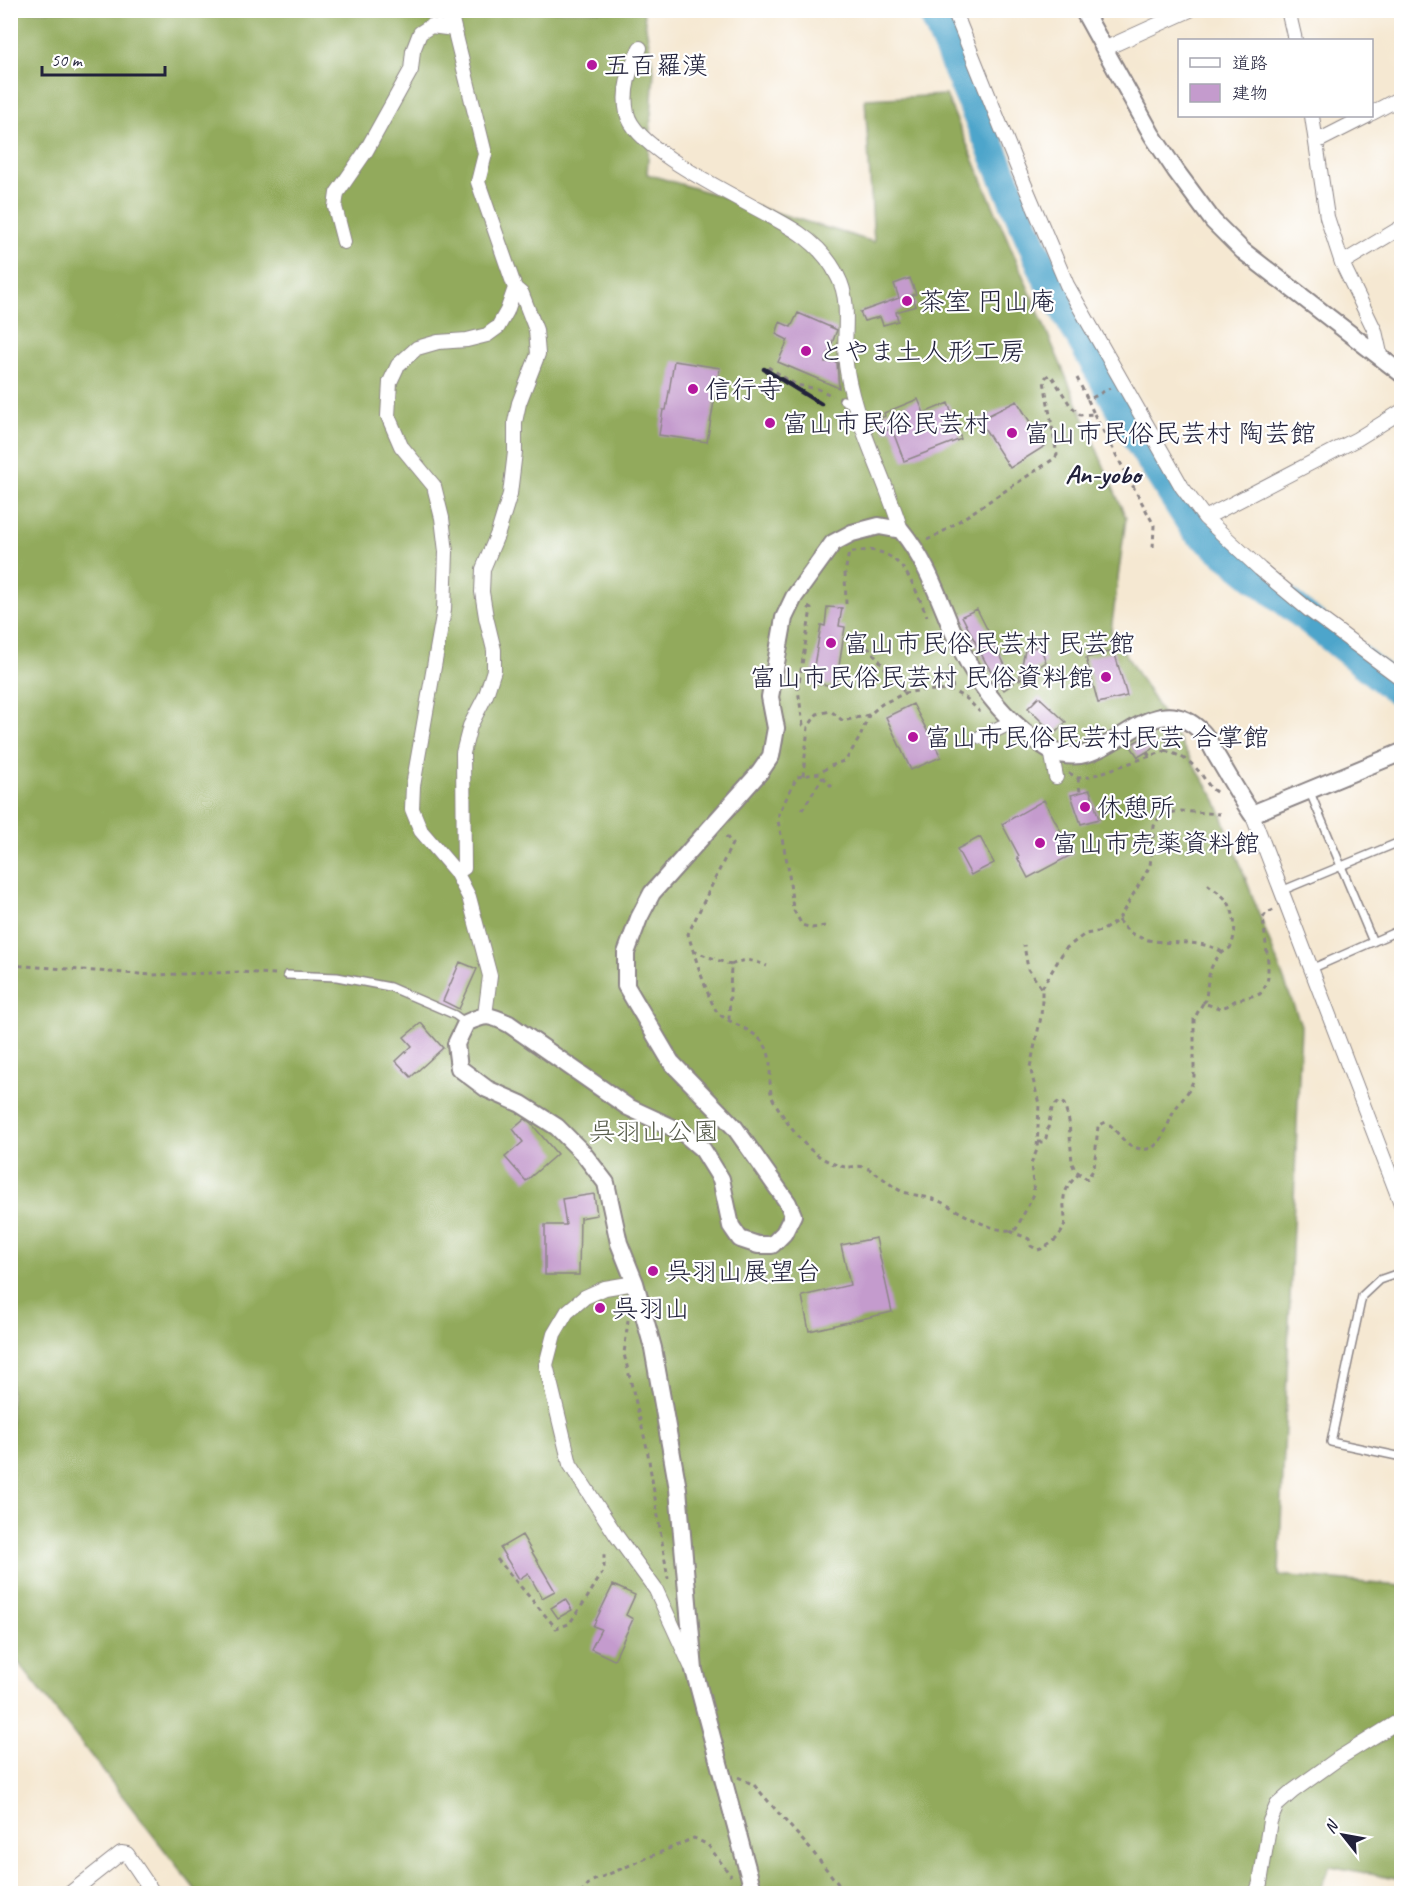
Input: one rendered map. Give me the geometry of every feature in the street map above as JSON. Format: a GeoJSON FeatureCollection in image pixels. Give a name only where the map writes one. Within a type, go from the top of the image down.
{"type":"FeatureCollection","features":[{"type":"Feature","properties":{"kind":"street"},"geometry":{"type":"LineString","coordinates":[[954,10],[1067,285],[1182,487],[1205,518],[1260,569],[1401,680]]}},
{"type":"Feature","properties":{"kind":"street"},"geometry":{"type":"LineString","coordinates":[[1083,10],[1152,135],[1213,220],[1243,250],[1401,374]]}},
{"type":"Feature","properties":{"kind":"street"},"geometry":{"type":"LineString","coordinates":[[1104,48],[1190,10]]}},
{"type":"Feature","properties":{"kind":"street"},"geometry":{"type":"LineString","coordinates":[[1287,10],[1295,39]]}},
{"type":"Feature","properties":{"kind":"street"},"geometry":{"type":"LineString","coordinates":[[344,242],[334,207],[337,193],[366,151],[411,70],[413,51],[420,33],[431,26],[452,20],[485,154],[478,182],[515,288],[522,294],[536,330],[538,354],[519,404],[515,422],[515,452],[510,494],[498,534],[483,569],[482,592],[494,650],[494,670],[486,695],[470,726],[464,753],[464,868],[456,872]]}},
{"type":"Feature","properties":{"kind":"street"},"geometry":{"type":"LineString","coordinates":[[640,48],[630,66],[626,88],[627,114],[635,132],[658,153],[800,233],[821,252],[839,277],[846,301],[846,369],[849,403],[901,530],[914,546],[930,573],[971,670],[990,697],[1054,763],[1067,755],[1086,755],[1100,750],[1147,720],[1173,715],[1186,720],[1203,733],[1252,814],[1401,1206]]}},
{"type":"Feature","properties":{"kind":"street"},"geometry":{"type":"LineString","coordinates":[[1373,112],[1401,97]]}},
{"type":"Feature","properties":{"kind":"street"},"geometry":{"type":"LineString","coordinates":[[1312,117],[1327,217],[1342,262],[1375,331],[1381,358]]}},
{"type":"Feature","properties":{"kind":"street"},"geometry":{"type":"LineString","coordinates":[[1316,142],[1365,117]]}},
{"type":"Feature","properties":{"kind":"street"},"geometry":{"type":"LineString","coordinates":[[1342,262],[1401,227]]}},
{"type":"Feature","properties":{"kind":"street"},"geometry":{"type":"LineString","coordinates":[[485,1015],[490,976],[469,897],[456,872],[421,831],[412,809],[413,786],[444,610],[447,552],[434,486],[402,446],[387,416],[390,382],[398,365],[417,348],[438,342],[467,340],[487,335],[498,327],[507,311],[515,288]]}},
{"type":"Feature","properties":{"kind":"street"},"geometry":{"type":"LineString","coordinates":[[1205,518],[1357,439],[1401,411]]}},
{"type":"Feature","properties":{"kind":"street"},"geometry":{"type":"LineString","coordinates":[[693,1670],[678,1489],[653,1348],[635,1283],[619,1243],[606,1183],[583,1153],[557,1127],[521,1104],[487,1089],[459,1068],[456,1044],[466,1023],[485,1015],[493,1016],[509,1024],[628,1107],[682,1132],[703,1150],[721,1179],[731,1226],[740,1239],[758,1245],[772,1245],[784,1233],[793,1215],[788,1203],[735,1128],[671,1062],[626,986],[626,952],[639,918],[652,893],[760,772],[771,756],[776,728],[770,697],[784,618],[794,597],[833,543],[852,533],[879,526],[901,530]]}},
{"type":"Feature","properties":{"kind":"street"},"geometry":{"type":"LineString","coordinates":[[981,737],[1008,717]]}},
{"type":"Feature","properties":{"kind":"street"},"geometry":{"type":"LineString","coordinates":[[1252,814],[1401,752]]}},
{"type":"Feature","properties":{"kind":"street"},"geometry":{"type":"LineString","coordinates":[[635,1283],[605,1288],[585,1297],[567,1312],[554,1334],[546,1365],[570,1464],[616,1535],[656,1590],[693,1670],[754,1893]]}},
{"type":"Feature","properties":{"kind":"street"},"geometry":{"type":"LineString","coordinates":[[1256,1893],[1260,1882],[1270,1821],[1277,1805],[1339,1758],[1401,1719]]}},
{"type":"Feature","properties":{"kind":"street"},"geometry":{"type":"LineString","coordinates":[[69,1893],[121,1853],[127,1854],[154,1893]]}},
{"type":"Feature","properties":{"kind":"lane"},"geometry":{"type":"LineString","coordinates":[[1309,789],[1373,942]]}},
{"type":"Feature","properties":{"kind":"lane"},"geometry":{"type":"LineString","coordinates":[[1281,891],[1401,841]]}},
{"type":"Feature","properties":{"kind":"lane"},"geometry":{"type":"LineString","coordinates":[[1311,969],[1401,929]]}},
{"type":"Feature","properties":{"kind":"lane"},"geometry":{"type":"LineString","coordinates":[[287,975],[338,977],[390,987],[455,1015],[466,1023]]}},
{"type":"Feature","properties":{"kind":"lane"},"geometry":{"type":"LineString","coordinates":[[1401,1272],[1379,1280],[1362,1296],[1331,1442],[1401,1457]]}},
{"type":"Feature","properties":{"kind":"path"},"geometry":{"type":"LineString","coordinates":[[452,20],[525,10]]}},
{"type":"Feature","properties":{"kind":"path"},"geometry":{"type":"LineString","coordinates":[[768,367],[796,385],[818,389],[849,403]]}},
{"type":"Feature","properties":{"kind":"path"},"geometry":{"type":"LineString","coordinates":[[914,546],[941,533],[1055,458],[1057,455],[1044,381],[1046,377],[1049,375],[1053,378],[1070,405],[1080,415],[1095,414]]}},
{"type":"Feature","properties":{"kind":"path"},"geometry":{"type":"LineString","coordinates":[[1077,378],[1154,525],[1153,549]]}},
{"type":"Feature","properties":{"kind":"path"},"geometry":{"type":"LineString","coordinates":[[1088,400],[1122,381]]}},
{"type":"Feature","properties":{"kind":"path"},"geometry":{"type":"LineString","coordinates":[[846,604],[845,573],[852,533]]}},
{"type":"Feature","properties":{"kind":"path"},"geometry":{"type":"LineString","coordinates":[[849,553],[875,550],[895,561],[903,568],[927,616]]}},
{"type":"Feature","properties":{"kind":"path"},"geometry":{"type":"LineString","coordinates":[[794,597],[811,609],[798,689],[802,725],[808,727]]}},
{"type":"Feature","properties":{"kind":"path"},"geometry":{"type":"LineString","coordinates":[[848,647],[870,649],[905,693]]}},
{"type":"Feature","properties":{"kind":"path"},"geometry":{"type":"LineString","coordinates":[[945,656],[950,666],[953,691]]}},
{"type":"Feature","properties":{"kind":"path"},"geometry":{"type":"LineString","coordinates":[[802,810],[821,775],[828,767],[846,760],[869,715],[882,704],[905,693],[924,690],[953,691],[967,699],[984,716],[1008,717]]}},
{"type":"Feature","properties":{"kind":"path"},"geometry":{"type":"LineString","coordinates":[[803,777],[808,727],[817,714],[831,711],[843,721],[869,715]]}},
{"type":"Feature","properties":{"kind":"path"},"geometry":{"type":"LineString","coordinates":[[1165,751],[1173,715]]}},
{"type":"Feature","properties":{"kind":"path"},"geometry":{"type":"LineString","coordinates":[[1054,763],[1078,778],[1089,777],[1165,751],[1177,754],[1190,762],[1217,794],[1242,799]]}},
{"type":"Feature","properties":{"kind":"path"},"geometry":{"type":"LineString","coordinates":[[1147,752],[1150,757]]}},
{"type":"Feature","properties":{"kind":"path"},"geometry":{"type":"LineString","coordinates":[[821,775],[797,777],[779,813],[778,821],[788,866],[793,909],[802,925],[812,928],[825,926]]}},
{"type":"Feature","properties":{"kind":"path"},"geometry":{"type":"LineString","coordinates":[[821,775],[832,787]]}},
{"type":"Feature","properties":{"kind":"path"},"geometry":{"type":"LineString","coordinates":[[1078,778],[1080,792]]}},
{"type":"Feature","properties":{"kind":"path"},"geometry":{"type":"LineString","coordinates":[[1010,1231],[1016,1229],[1034,1194],[1032,1164],[1038,1142],[1039,1104],[1030,1067],[1041,1017],[1042,989],[1065,949],[1085,934],[1102,931],[1118,920],[1150,866],[1154,826],[1162,814],[1180,811],[1220,814]]}},
{"type":"Feature","properties":{"kind":"path"},"geometry":{"type":"LineString","coordinates":[[726,836],[732,844],[689,930],[693,951],[717,1013],[758,1038],[765,1045],[770,1059],[773,1099],[811,1152],[842,1167],[857,1165],[867,1168],[903,1191],[939,1201],[992,1227],[1029,1239],[1031,1246],[1038,1250],[1047,1247],[1057,1238],[1065,1224],[1064,1198],[1071,1181],[1079,1174]]}},
{"type":"Feature","properties":{"kind":"path"},"geometry":{"type":"LineString","coordinates":[[1038,1142],[1043,1142],[1046,1138],[1052,1108],[1059,1101],[1064,1104],[1069,1121],[1072,1163],[1079,1174],[1087,1179],[1094,1169],[1100,1124],[1106,1122],[1110,1124],[1122,1140],[1134,1147],[1151,1148],[1160,1142],[1177,1107],[1193,1084],[1194,1019],[1206,1000],[1209,968],[1222,952],[1230,948],[1235,932],[1234,921],[1227,902],[1206,883]]}},
{"type":"Feature","properties":{"kind":"path"},"geometry":{"type":"LineString","coordinates":[[1203,1003],[1219,1008],[1227,1006],[1236,999],[1260,994],[1268,977],[1263,918],[1266,913],[1287,905]]}},
{"type":"Feature","properties":{"kind":"path"},"geometry":{"type":"LineString","coordinates":[[1118,920],[1125,930],[1155,941],[1216,948],[1222,952]]}},
{"type":"Feature","properties":{"kind":"path"},"geometry":{"type":"LineString","coordinates":[[1024,945],[1028,969],[1042,989]]}},
{"type":"Feature","properties":{"kind":"path"},"geometry":{"type":"LineString","coordinates":[[693,951],[731,965],[752,959],[767,966]]}},
{"type":"Feature","properties":{"kind":"path"},"geometry":{"type":"LineString","coordinates":[[10,965],[153,975],[241,972],[287,975]]}},
{"type":"Feature","properties":{"kind":"path"},"geometry":{"type":"LineString","coordinates":[[729,1019],[731,965]]}},
{"type":"Feature","properties":{"kind":"path"},"geometry":{"type":"LineString","coordinates":[[628,1318],[624,1354],[647,1448],[669,1587]]}},
{"type":"Feature","properties":{"kind":"path"},"geometry":{"type":"LineString","coordinates":[[497,1560],[556,1628],[569,1624],[587,1598],[604,1570],[604,1554]]}},
{"type":"Feature","properties":{"kind":"path"},"geometry":{"type":"LineString","coordinates":[[720,1768],[754,1785],[846,1893]]}},
{"type":"Feature","properties":{"kind":"path"},"geometry":{"type":"LineString","coordinates":[[581,1893],[590,1882],[694,1838],[708,1845],[737,1881]]}},
{"type":"Feature","properties":{"kind":"green space","name":"呉羽山公園"},"geometry":{"type":"Polygon","coordinates":[[[11,11],[643,11],[654,71],[647,174],[874,242],[865,99],[946,95],[1126,518],[1111,631],[1216,800],[1301,1025],[1279,1575],[1401,1586],[1401,1880],[1330,1866],[1318,1894],[198,1893],[11,1653],[11,11]]]}},
{"type":"Feature","properties":{"kind":"building","name":"茶室 円山庵"},"geometry":{"type":"Polygon","coordinates":[[[910,278],[916,294],[912,295],[916,306],[896,312],[898,321],[883,325],[880,317],[864,321],[860,312],[899,298],[894,284],[910,278]]]}},
{"type":"Feature","properties":{"kind":"building","name":"とやま土人形工房"},"geometry":{"type":"Polygon","coordinates":[[[798,313],[837,330],[825,362],[837,362],[839,388],[778,362],[788,340],[776,334],[780,322],[791,327],[798,313]]]}},
{"type":"Feature","properties":{"kind":"building","name":"信行寺"},"geometry":{"type":"Polygon","coordinates":[[[674,361],[720,368],[707,442],[659,435],[663,410],[666,410],[674,361]]]}},
{"type":"Feature","properties":{"kind":"building"},"geometry":{"type":"Polygon","coordinates":[[[918,399],[924,413],[948,403],[961,439],[904,461],[892,429],[884,431],[880,418],[885,416],[884,413],[918,399]]]}},
{"type":"Feature","properties":{"kind":"building","name":"富山市民俗民芸村 陶芸館"},"geometry":{"type":"Polygon","coordinates":[[[1017,401],[1045,446],[1010,468],[979,420],[1017,401]]]}},
{"type":"Feature","properties":{"kind":"building","name":"富山市民俗民芸村 民芸館"},"geometry":{"type":"Polygon","coordinates":[[[827,607],[842,608],[839,626],[845,627],[836,686],[811,683],[821,625],[825,626],[827,607]]]}},
{"type":"Feature","properties":{"kind":"building"},"geometry":{"type":"Polygon","coordinates":[[[977,609],[1014,683],[1004,690],[987,665],[962,616],[977,609]]]}},
{"type":"Feature","properties":{"kind":"building"},"geometry":{"type":"Polygon","coordinates":[[[1040,646],[1046,662],[1019,680],[1025,650],[1040,646]]]}},
{"type":"Feature","properties":{"kind":"building","name":"富山市民俗民芸村 民俗資料館"},"geometry":{"type":"Polygon","coordinates":[[[1114,651],[1127,696],[1098,703],[1086,658],[1114,651]]]}},
{"type":"Feature","properties":{"kind":"building"},"geometry":{"type":"Polygon","coordinates":[[[1039,697],[1066,722],[1054,734],[1028,708],[1039,697]]]}},
{"type":"Feature","properties":{"kind":"building","name":"富山市民俗民芸村民芸 合掌館"},"geometry":{"type":"Polygon","coordinates":[[[913,704],[941,757],[911,770],[886,717],[913,704]]]}},
{"type":"Feature","properties":{"kind":"building"},"geometry":{"type":"Polygon","coordinates":[[[1149,734],[1157,746],[1138,757],[1130,745],[1149,734]]]}},
{"type":"Feature","properties":{"kind":"building","name":"休憩所"},"geometry":{"type":"Polygon","coordinates":[[[1090,790],[1099,819],[1081,824],[1071,795],[1090,790]]]}},
{"type":"Feature","properties":{"kind":"building","name":"富山市売薬資料館"},"geometry":{"type":"Polygon","coordinates":[[[1044,800],[1073,854],[1028,878],[1002,824],[1044,800]]]}},
{"type":"Feature","properties":{"kind":"building"},"geometry":{"type":"Polygon","coordinates":[[[980,837],[994,863],[971,875],[957,849],[980,837]]]}},
{"type":"Feature","properties":{"kind":"building"},"geometry":{"type":"Polygon","coordinates":[[[460,962],[477,969],[459,1009],[443,1001],[460,962]]]}},
{"type":"Feature","properties":{"kind":"building"},"geometry":{"type":"Polygon","coordinates":[[[421,1023],[443,1048],[411,1077],[396,1061],[412,1046],[404,1037],[421,1023]]]}},
{"type":"Feature","properties":{"kind":"building"},"geometry":{"type":"Polygon","coordinates":[[[525,1119],[557,1154],[526,1181],[505,1157],[523,1142],[513,1129],[525,1119]]]}},
{"type":"Feature","properties":{"kind":"building"},"geometry":{"type":"Polygon","coordinates":[[[594,1194],[597,1215],[580,1218],[579,1275],[545,1275],[545,1225],[566,1225],[562,1199],[594,1194]]]}},
{"type":"Feature","properties":{"kind":"building"},"geometry":{"type":"Polygon","coordinates":[[[876,1238],[892,1312],[809,1331],[802,1296],[850,1285],[841,1245],[876,1238]]]}},
{"type":"Feature","properties":{"kind":"building"},"geometry":{"type":"Polygon","coordinates":[[[522,1535],[555,1591],[542,1598],[528,1573],[519,1579],[500,1548],[522,1535]]]}},
{"type":"Feature","properties":{"kind":"building"},"geometry":{"type":"Polygon","coordinates":[[[613,1585],[635,1595],[626,1615],[633,1619],[614,1660],[591,1649],[601,1629],[593,1626],[613,1585]]]}},
{"type":"Feature","properties":{"kind":"building"},"geometry":{"type":"Polygon","coordinates":[[[565,1599],[572,1610],[558,1618],[551,1608],[565,1599]]]}},
{"type":"Feature","properties":{"kind":"waterway"},"geometry":{"type":"LineString","coordinates":[[932,10],[1048,280],[1139,442],[1194,528],[1402,694]]}},
{"type":"Feature","properties":{"kind":"railway"},"geometry":{"type":"LineString","coordinates":[[764,369],[821,404]]}},
{"type":"Feature","properties":{"kind":"place","name":"五百羅漢"},"geometry":{"type":"Point","coordinates":[592,65]}},
{"type":"Feature","properties":{"kind":"place","name":"茶室 円山庵"},"geometry":{"type":"Point","coordinates":[907,301]}},
{"type":"Feature","properties":{"kind":"place","name":"とやま土人形工房"},"geometry":{"type":"Point","coordinates":[806,351]}},
{"type":"Feature","properties":{"kind":"place","name":"信行寺"},"geometry":{"type":"Point","coordinates":[693,389]}},
{"type":"Feature","properties":{"kind":"place","name":"富山市民俗民芸村"},"geometry":{"type":"Point","coordinates":[770,423]}},
{"type":"Feature","properties":{"kind":"place","name":"富山市民俗民芸村 陶芸館"},"geometry":{"type":"Point","coordinates":[1012,433]}},
{"type":"Feature","properties":{"kind":"place","name":"富山市民俗民芸村 民芸館"},"geometry":{"type":"Point","coordinates":[831,643]}},
{"type":"Feature","properties":{"kind":"place","name":"富山市民俗民芸村 民俗資料館"},"geometry":{"type":"Point","coordinates":[1106,677]}},
{"type":"Feature","properties":{"kind":"place","name":"富山市民俗民芸村民芸 合掌館"},"geometry":{"type":"Point","coordinates":[913,737]}},
{"type":"Feature","properties":{"kind":"place","name":"休憩所"},"geometry":{"type":"Point","coordinates":[1085,807]}},
{"type":"Feature","properties":{"kind":"place","name":"富山市売薬資料館"},"geometry":{"type":"Point","coordinates":[1040,843]}},
{"type":"Feature","properties":{"kind":"place","name":"呉羽山展望台"},"geometry":{"type":"Point","coordinates":[653,1271]}},
{"type":"Feature","properties":{"kind":"place","name":"呉羽山"},"geometry":{"type":"Point","coordinates":[600,1308]}},
{"type":"Feature","properties":{"kind":"district","name":"An-yobo"},"geometry":{"type":"Point","coordinates":[1103,474]}}]}
